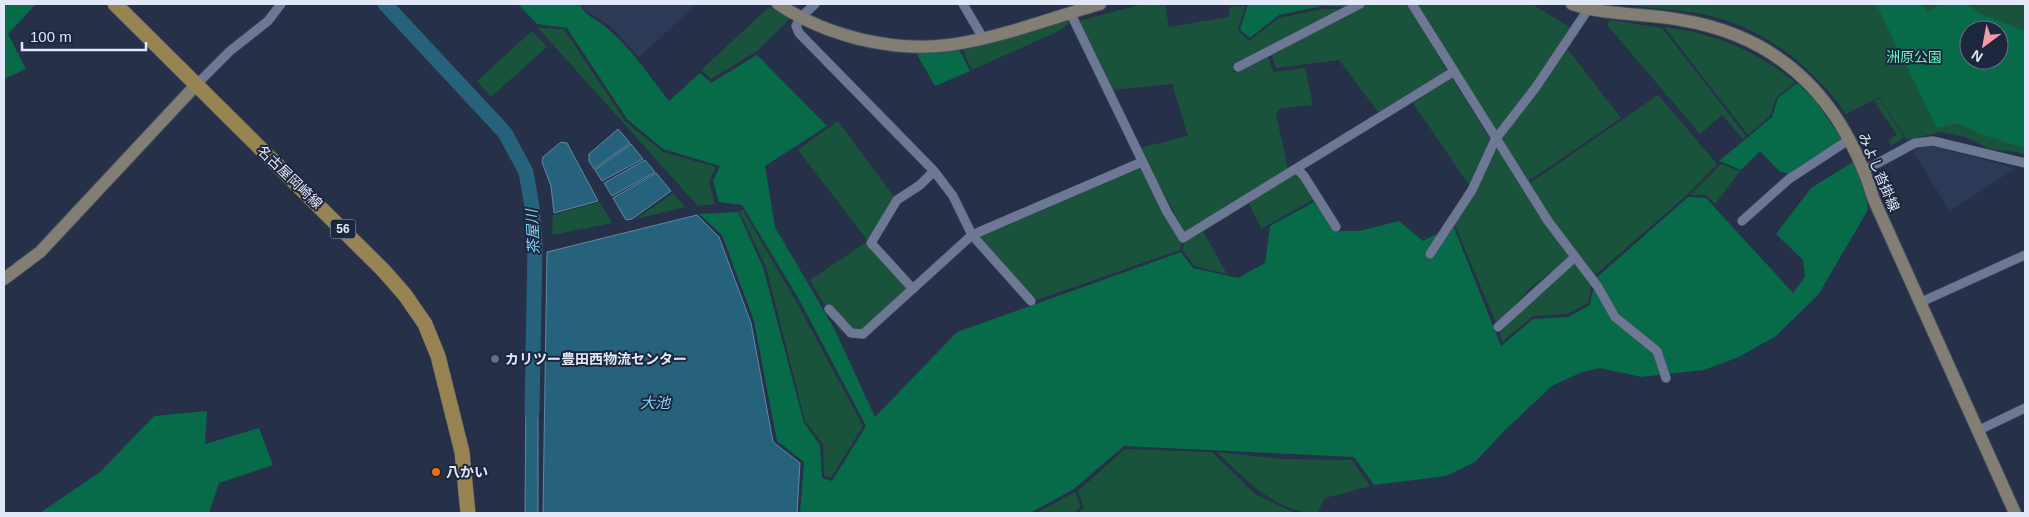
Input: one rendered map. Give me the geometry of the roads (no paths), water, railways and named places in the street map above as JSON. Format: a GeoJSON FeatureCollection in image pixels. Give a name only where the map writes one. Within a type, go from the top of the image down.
{"type":"FeatureCollection","features":[{"type":"Feature","properties":{"kind":"main road","name":"名古屋岡崎線"},"geometry":{"type":"LineString","coordinates":[[115,4],[163,49],[196,85],[384,271],[405,295],[425,324],[438,356],[462,452],[468,513]]}},
{"type":"Feature","properties":{"kind":"main road"},"geometry":{"type":"LineString","coordinates":[[778,4],[800,18],[832,31],[863,40],[908,46],[948,45],[983,38],[1100,4]]}},
{"type":"Feature","properties":{"kind":"main road","name":"みよし沓掛線"},"geometry":{"type":"LineString","coordinates":[[1572,4],[1706,24],[1752,41],[1783,60],[1828,103],[1850,139],[1865,170],[1874,200],[2014,513]]}},
{"type":"Feature","properties":{"kind":"main road"},"geometry":{"type":"LineString","coordinates":[[4,279],[40,252],[196,85]]}},
{"type":"Feature","properties":{"kind":"street"},"geometry":{"type":"LineString","coordinates":[[196,85],[230,51],[268,21],[281,4]]}},
{"type":"Feature","properties":{"kind":"street"},"geometry":{"type":"LineString","coordinates":[[815,4],[800,18],[796,26],[799,33],[934,171],[953,196],[972,235],[1031,301]]}},
{"type":"Feature","properties":{"kind":"street"},"geometry":{"type":"LineString","coordinates":[[963,4],[983,38]]}},
{"type":"Feature","properties":{"kind":"street"},"geometry":{"type":"LineString","coordinates":[[1238,67],[1360,4]]}},
{"type":"Feature","properties":{"kind":"street"},"geometry":{"type":"LineString","coordinates":[[1412,4],[1495,140],[1548,221],[1605,297],[1615,317],[1657,351],[1666,378]]}},
{"type":"Feature","properties":{"kind":"street"},"geometry":{"type":"LineString","coordinates":[[1430,254],[1472,190],[1495,140],[1536,87],[1589,8]]}},
{"type":"Feature","properties":{"kind":"street"},"geometry":{"type":"LineString","coordinates":[[1070,12],[1142,162],[1183,238],[1453,72]]}},
{"type":"Feature","properties":{"kind":"street"},"geometry":{"type":"LineString","coordinates":[[1742,221],[1788,179],[1850,139]]}},
{"type":"Feature","properties":{"kind":"street"},"geometry":{"type":"LineString","coordinates":[[1865,170],[1915,143],[1933,141],[2025,163]]}},
{"type":"Feature","properties":{"kind":"street"},"geometry":{"type":"LineString","coordinates":[[829,309],[851,333],[863,334],[972,235],[1142,162]]}},
{"type":"Feature","properties":{"kind":"street"},"geometry":{"type":"LineString","coordinates":[[1296,169],[1304,176],[1336,227]]}},
{"type":"Feature","properties":{"kind":"street"},"geometry":{"type":"LineString","coordinates":[[914,289],[871,243],[897,200],[920,185],[934,171]]}},
{"type":"Feature","properties":{"kind":"street"},"geometry":{"type":"LineString","coordinates":[[1919,303],[2025,255]]}},
{"type":"Feature","properties":{"kind":"street"},"geometry":{"type":"LineString","coordinates":[[1498,327],[1575,256]]}},
{"type":"Feature","properties":{"kind":"street"},"geometry":{"type":"LineString","coordinates":[[1977,430],[2025,408]]}},
{"type":"Feature","properties":{"kind":"water"},"geometry":{"type":"Polygon","coordinates":[[[618,129],[630,143],[594,169],[589,161],[589,154],[618,129]]]}},
{"type":"Feature","properties":{"kind":"water"},"geometry":{"type":"Polygon","coordinates":[[[561,142],[567,143],[598,201],[554,213],[551,186],[542,162],[543,157],[561,142]]]}},
{"type":"Feature","properties":{"kind":"water"},"geometry":{"type":"Polygon","coordinates":[[[631,144],[643,159],[602,181],[595,170],[631,144]]]}},
{"type":"Feature","properties":{"kind":"water"},"geometry":{"type":"Polygon","coordinates":[[[645,160],[655,172],[612,196],[604,183],[645,160]]]}},
{"type":"Feature","properties":{"kind":"water"},"geometry":{"type":"Polygon","coordinates":[[[656,173],[671,191],[632,219],[626,220],[613,198],[656,173]]]}},
{"type":"Feature","properties":{"kind":"water","name":"大池"},"geometry":{"type":"Polygon","coordinates":[[[697,215],[719,237],[751,323],[773,442],[800,463],[797,513],[543,513],[547,252],[697,215]]]}},
{"type":"Feature","properties":{"kind":"water"},"geometry":{"type":"Polygon","coordinates":[[[526,392],[538,393],[538,513],[525,513],[526,392]]]}},
{"type":"Feature","properties":{"kind":"waterway","name":"茶屋川"},"geometry":{"type":"LineString","coordinates":[[385,4],[505,133],[526,172],[532,207],[535,246],[532,412]]}},
{"type":"Feature","properties":{"kind":"place","name":"カリツー豊田西物流センター"},"geometry":{"type":"Point","coordinates":[495,359]}},
{"type":"Feature","properties":{"kind":"place","name":"八かい"},"geometry":{"type":"Point","coordinates":[436,472]}},
{"type":"Feature","properties":{"kind":"park label","name":"洲原公園"},"geometry":{"type":"Point","coordinates":[1914,57]}}]}
